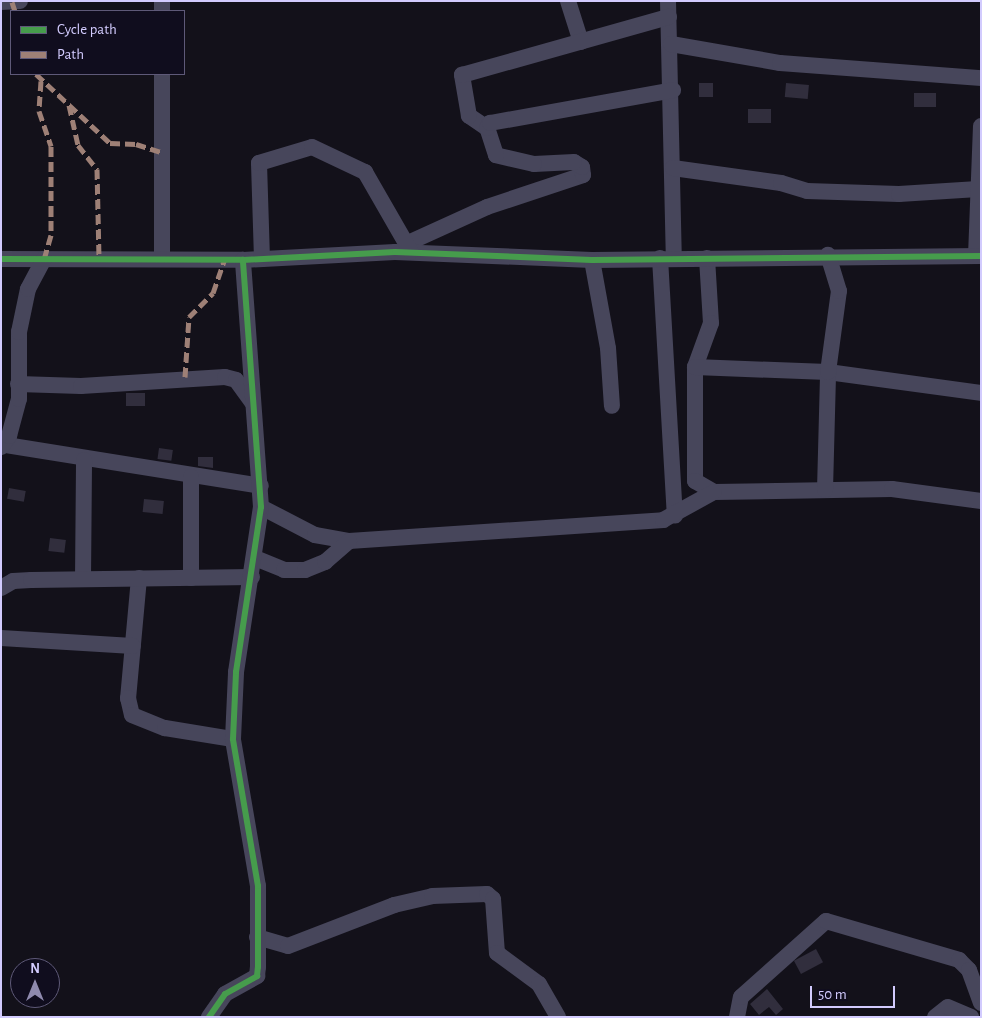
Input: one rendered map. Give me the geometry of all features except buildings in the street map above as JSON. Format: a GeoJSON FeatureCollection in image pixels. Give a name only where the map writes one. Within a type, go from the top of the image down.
{"type":"FeatureCollection","features":[{"type":"Feature","properties":{"kind":"street"},"geometry":{"type":"LineString","coordinates":[[1,2],[20,1]]}},
{"type":"Feature","properties":{"kind":"street"},"geometry":{"type":"LineString","coordinates":[[568,1],[581,42]]}},
{"type":"Feature","properties":{"kind":"street"},"geometry":{"type":"LineString","coordinates":[[409,248],[487,207],[583,175],[582,166],[574,162],[534,164],[496,155],[487,128],[469,116],[460,81],[462,75],[581,42],[669,9],[674,168],[667,258],[681,512]]}},
{"type":"Feature","properties":{"kind":"street"},"geometry":{"type":"LineString","coordinates":[[671,44],[780,62],[981,78]]}},
{"type":"Feature","properties":{"kind":"street"},"geometry":{"type":"LineString","coordinates":[[162,75],[162,256]]}},
{"type":"Feature","properties":{"kind":"street"},"geometry":{"type":"LineString","coordinates":[[487,128],[493,122],[581,103],[673,90]]}},
{"type":"Feature","properties":{"kind":"street"},"geometry":{"type":"LineString","coordinates":[[1,259],[162,256],[243,260],[409,248],[592,260],[828,255],[978,256],[978,189],[981,126]]}},
{"type":"Feature","properties":{"kind":"street"},"geometry":{"type":"LineString","coordinates":[[262,259],[259,163],[312,147],[365,172],[409,248]]}},
{"type":"Feature","properties":{"kind":"street"},"geometry":{"type":"LineString","coordinates":[[674,168],[781,182],[806,191],[899,194],[978,189]]}},
{"type":"Feature","properties":{"kind":"street"},"geometry":{"type":"LineString","coordinates":[[825,490],[828,372],[840,291],[828,255]]}},
{"type":"Feature","properties":{"kind":"street"},"geometry":{"type":"LineString","coordinates":[[681,512],[695,482],[695,367],[711,323],[707,258]]}},
{"type":"Feature","properties":{"kind":"street"},"geometry":{"type":"LineString","coordinates":[[44,259],[28,289],[19,332],[19,399],[4,446],[191,477],[261,486]]}},
{"type":"Feature","properties":{"kind":"street"},"geometry":{"type":"LineString","coordinates":[[209,1017],[225,994],[257,976],[258,886],[233,739],[236,672],[255,558],[261,506],[243,260]]}},
{"type":"Feature","properties":{"kind":"street"},"geometry":{"type":"LineString","coordinates":[[592,260],[608,348],[612,406]]}},
{"type":"Feature","properties":{"kind":"street"},"geometry":{"type":"LineString","coordinates":[[695,367],[828,372],[981,393]]}},
{"type":"Feature","properties":{"kind":"street"},"geometry":{"type":"LineString","coordinates":[[18,384],[81,386],[225,376],[236,380],[253,402]]}},
{"type":"Feature","properties":{"kind":"street"},"geometry":{"type":"LineString","coordinates":[[83,579],[84,460]]}},
{"type":"Feature","properties":{"kind":"street"},"geometry":{"type":"LineString","coordinates":[[191,477],[191,578]]}},
{"type":"Feature","properties":{"kind":"street"},"geometry":{"type":"LineString","coordinates":[[695,482],[714,492],[892,489],[981,501]]}},
{"type":"Feature","properties":{"kind":"street"},"geometry":{"type":"LineString","coordinates":[[261,506],[315,535],[349,541],[681,512],[714,492]]}},
{"type":"Feature","properties":{"kind":"street"},"geometry":{"type":"LineString","coordinates":[[255,558],[284,570],[306,570],[325,562],[349,541]]}},
{"type":"Feature","properties":{"kind":"street"},"geometry":{"type":"LineString","coordinates":[[1,588],[13,581],[252,577]]}},
{"type":"Feature","properties":{"kind":"street"},"geometry":{"type":"LineString","coordinates":[[139,578],[128,698],[132,715],[165,728],[233,739]]}},
{"type":"Feature","properties":{"kind":"street"},"geometry":{"type":"LineString","coordinates":[[1,638],[60,638],[133,646]]}},
{"type":"Feature","properties":{"kind":"street"},"geometry":{"type":"LineString","coordinates":[[257,938],[288,946],[394,905],[432,896],[487,894],[493,899],[497,952],[539,984],[558,1017]]}},
{"type":"Feature","properties":{"kind":"street"},"geometry":{"type":"LineString","coordinates":[[738,1017],[741,997],[826,921],[959,960],[969,970],[981,1003]]}},
{"type":"Feature","properties":{"kind":"street"},"geometry":{"type":"LineString","coordinates":[[935,1017],[948,1007],[971,1017]]}},
{"type":"Feature","properties":{"kind":"marked path"},"geometry":{"type":"LineString","coordinates":[[12,2],[15,10]]}},
{"type":"Feature","properties":{"kind":"marked path"},"geometry":{"type":"LineString","coordinates":[[37,75],[110,143],[136,144],[164,153]]}},
{"type":"Feature","properties":{"kind":"marked path"},"geometry":{"type":"LineString","coordinates":[[41,81],[39,111],[51,146],[51,235],[44,259]]}},
{"type":"Feature","properties":{"kind":"marked path"},"geometry":{"type":"LineString","coordinates":[[69,105],[78,145],[97,169],[99,258]]}},
{"type":"Feature","properties":{"kind":"marked path"},"geometry":{"type":"LineString","coordinates":[[185,377],[189,317],[213,293],[225,259]]}},
{"type":"Feature","properties":{"kind":"cycle path"},"geometry":{"type":"LineString","coordinates":[[1,259],[243,260],[395,252],[592,260],[981,256]]}},
{"type":"Feature","properties":{"kind":"cycle path"},"geometry":{"type":"LineString","coordinates":[[209,1017],[225,994],[257,976],[258,967],[258,886],[233,739],[236,672],[261,507],[243,260]]}}]}
